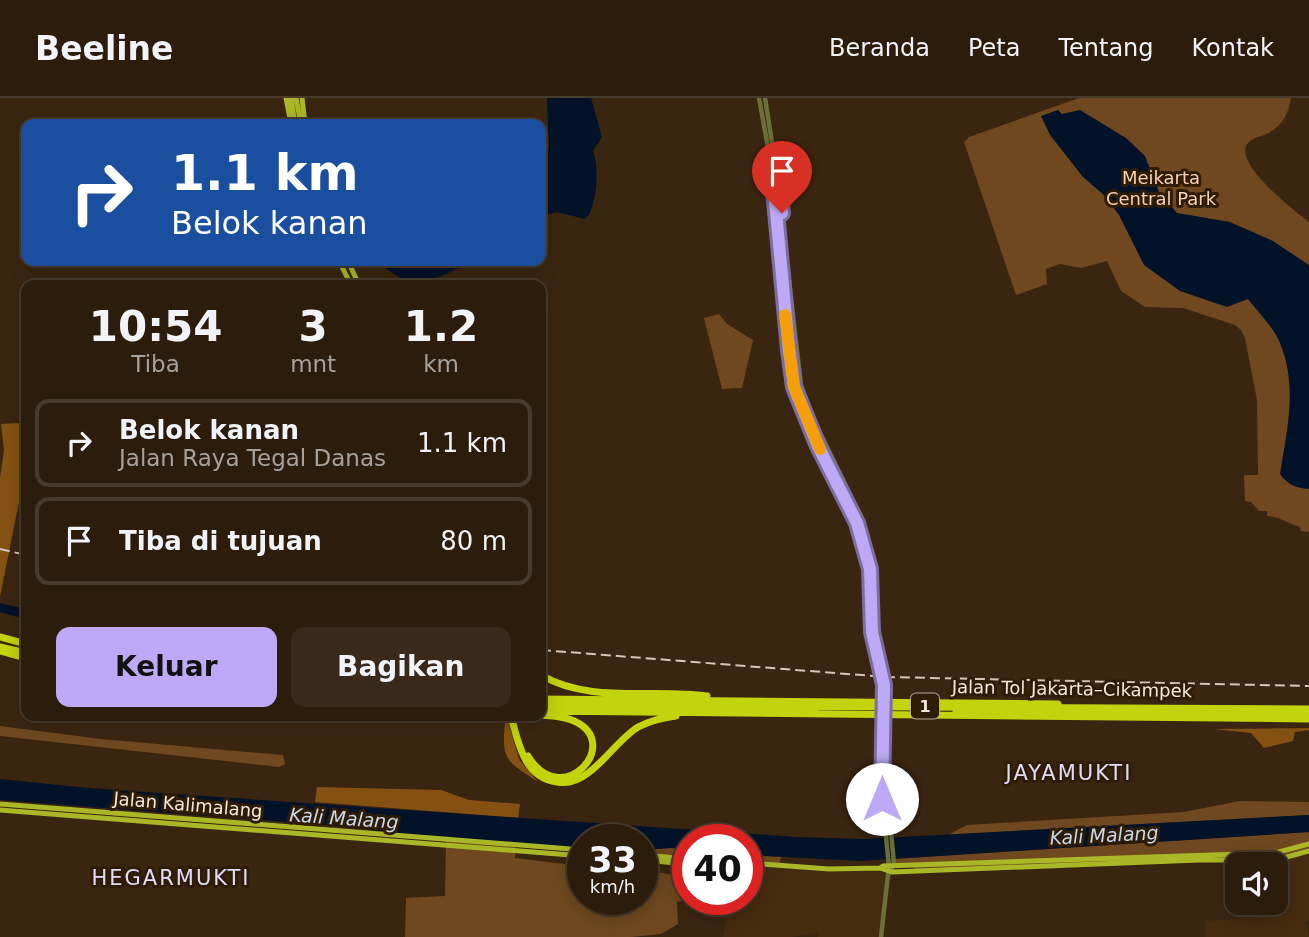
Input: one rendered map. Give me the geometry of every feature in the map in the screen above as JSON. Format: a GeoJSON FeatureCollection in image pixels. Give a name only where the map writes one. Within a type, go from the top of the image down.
{"type":"FeatureCollection","features":[{"type":"Feature","properties":{"kind":"highway"},"geometry":{"type":"LineString","coordinates":[[0,644],[21,650]]}},
{"type":"Feature","properties":{"kind":"highway"},"geometry":{"type":"LineString","coordinates":[[0,644],[21,650]]}},
{"type":"Feature","properties":{"kind":"highway"},"geometry":{"type":"LineString","coordinates":[[546,677],[564,686],[583,689],[697,694],[732,700]]}},
{"type":"Feature","properties":{"kind":"highway","name":"Jalan Tol Jakarta–Cikampek"},"geometry":{"type":"LineString","coordinates":[[546,699],[732,700],[1309,712]]}},
{"type":"Feature","properties":{"kind":"highway","name":"Jalan Tol Jakarta–Cikampek"},"geometry":{"type":"LineString","coordinates":[[546,709],[708,713],[1309,712]]}},
{"type":"Feature","properties":{"kind":"highway","name":"1"},"geometry":{"type":"LineString","coordinates":[[546,709],[1309,712]]}},
{"type":"Feature","properties":{"kind":"highway"},"geometry":{"type":"LineString","coordinates":[[515,721],[528,755],[539,769],[557,776],[569,776],[582,770],[590,759],[592,748],[586,729],[573,720],[546,711]]}},
{"type":"Feature","properties":{"kind":"highway"},"geometry":{"type":"LineString","coordinates":[[516,725],[524,756],[533,771],[547,780],[561,783],[587,774],[611,749],[641,726],[668,717],[708,713]]}},
{"type":"Feature","properties":{"kind":"main road"},"geometry":{"type":"LineString","coordinates":[[288,98],[296,119]]}},
{"type":"Feature","properties":{"kind":"main road"},"geometry":{"type":"LineString","coordinates":[[296,98],[298,119]]}},
{"type":"Feature","properties":{"kind":"main road"},"geometry":{"type":"LineString","coordinates":[[299,119],[302,98]]}},
{"type":"Feature","properties":{"kind":"main road","name":"Jalan Kalimalang"},"geometry":{"type":"LineString","coordinates":[[0,804],[567,852]]}},
{"type":"Feature","properties":{"kind":"main road","name":"Jalan Kalimalang"},"geometry":{"type":"LineString","coordinates":[[0,810],[567,852]]}},
{"type":"Feature","properties":{"kind":"main road"},"geometry":{"type":"LineString","coordinates":[[1279,852],[1309,844]]}},
{"type":"Feature","properties":{"kind":"main road"},"geometry":{"type":"LineString","coordinates":[[1288,857],[1309,851]]}},
{"type":"Feature","properties":{"kind":"main road"},"geometry":{"type":"LineString","coordinates":[[763,864],[829,869],[914,868],[1225,858]]}},
{"type":"Feature","properties":{"kind":"street"},"geometry":{"type":"LineString","coordinates":[[759,98],[774,168]]}},
{"type":"Feature","properties":{"kind":"street"},"geometry":{"type":"LineString","coordinates":[[765,98],[794,387],[818,446],[857,523],[870,569],[872,632],[887,685],[882,799],[889,837],[890,868],[881,937]]}},
{"type":"Feature","properties":{"kind":"shaded area"},"geometry":{"type":"Polygon","coordinates":[[[1,424],[21,424],[21,492],[0,597],[0,478],[4,450],[1,424]]]}},
{"type":"Feature","properties":{"kind":"shaded area"},"geometry":{"type":"Polygon","coordinates":[[[508,721],[519,759],[538,782],[508,759],[504,735],[505,722],[508,721]]]}},
{"type":"Feature","properties":{"kind":"shaded area"},"geometry":{"type":"Polygon","coordinates":[[[1309,728],[1295,732],[1293,741],[1264,748],[1251,733],[1213,729],[1309,728]]]}},
{"type":"Feature","properties":{"kind":"shaded area"},"geometry":{"type":"Polygon","coordinates":[[[317,787],[441,790],[469,800],[520,804],[518,818],[315,802],[317,787]]]}},
{"type":"Feature","properties":{"kind":"shaded area"},"geometry":{"type":"Polygon","coordinates":[[[1309,851],[1309,921],[1306,921],[1309,937],[1205,937],[1205,921],[1258,917],[1257,915],[1288,915],[1288,854],[1309,851]]]}},
{"type":"Feature","properties":{"kind":"shaded area"},"geometry":{"type":"Polygon","coordinates":[[[763,864],[880,868],[888,872],[884,937],[818,937],[817,933],[792,937],[723,937],[727,915],[763,915],[763,864]]]}},
{"type":"Feature","properties":{"kind":"green space","name":"Meikarta Central Park"},"geometry":{"type":"Polygon","coordinates":[[[1079,98],[1291,98],[1286,116],[1279,125],[1249,142],[1245,150],[1248,161],[1266,185],[1309,222],[1309,532],[1267,516],[1267,511],[1259,511],[1251,502],[1245,501],[1244,475],[1258,475],[1257,400],[1245,338],[1235,325],[1183,308],[1145,307],[1121,291],[1107,261],[1081,268],[1060,264],[1046,269],[1047,284],[1016,295],[964,142],[969,137],[1079,98]]]}},
{"type":"Feature","properties":{"kind":"green space"},"geometry":{"type":"Polygon","coordinates":[[[719,314],[727,324],[753,340],[742,388],[722,389],[704,318],[719,314]]]}},
{"type":"Feature","properties":{"kind":"green space"},"geometry":{"type":"Polygon","coordinates":[[[0,726],[101,739],[283,755],[285,764],[279,767],[0,736],[0,726]]]}},
{"type":"Feature","properties":{"kind":"green space"},"geometry":{"type":"Polygon","coordinates":[[[1240,801],[1309,802],[1309,815],[948,835],[967,825],[1184,812],[1240,801]]]}},
{"type":"Feature","properties":{"kind":"green space"},"geometry":{"type":"Polygon","coordinates":[[[1309,832],[1309,851],[1288,857],[1288,852],[1225,852],[1225,862],[915,871],[913,866],[894,866],[894,859],[1309,832]]]}},
{"type":"Feature","properties":{"kind":"green space"},"geometry":{"type":"Polygon","coordinates":[[[446,840],[516,845],[515,858],[567,864],[567,915],[658,915],[658,872],[672,875],[672,915],[678,915],[678,924],[661,934],[631,937],[405,937],[406,898],[445,896],[446,840]]]}},
{"type":"Feature","properties":{"kind":"green space"},"geometry":{"type":"Polygon","coordinates":[[[672,848],[672,858],[658,856],[658,849],[672,848]]]}},
{"type":"Feature","properties":{"kind":"green space"},"geometry":{"type":"Polygon","coordinates":[[[763,856],[781,857],[779,866],[763,864],[763,856]]]}},
{"type":"Feature","properties":{"kind":"water"},"geometry":{"type":"Polygon","coordinates":[[[547,98],[591,98],[602,137],[593,151],[596,166],[595,196],[593,206],[585,219],[557,212],[546,215],[546,154],[549,147],[547,98]]]}},
{"type":"Feature","properties":{"kind":"water"},"geometry":{"type":"Polygon","coordinates":[[[1058,110],[1062,114],[1080,110],[1126,138],[1145,156],[1159,192],[1177,213],[1230,222],[1273,241],[1309,265],[1309,489],[1293,485],[1280,474],[1290,392],[1285,359],[1274,332],[1248,299],[1227,307],[1180,291],[1144,265],[1119,215],[1105,196],[1083,177],[1050,135],[1041,116],[1058,110]]]}},
{"type":"Feature","properties":{"kind":"water"},"geometry":{"type":"Polygon","coordinates":[[[384,266],[461,266],[427,280],[409,280],[397,276],[384,266]]]}},
{"type":"Feature","properties":{"kind":"water"},"geometry":{"type":"Polygon","coordinates":[[[0,603],[21,608],[21,618],[0,612],[0,603]]]}},
{"type":"Feature","properties":{"kind":"water","name":"Kali Malang"},"geometry":{"type":"Polygon","coordinates":[[[0,779],[88,788],[609,824],[567,824],[567,849],[446,839],[337,826],[0,800],[0,779]]]}},
{"type":"Feature","properties":{"kind":"water","name":"Kali Malang"},"geometry":{"type":"Polygon","coordinates":[[[1309,815],[1309,832],[861,861],[763,856],[763,835],[863,839],[1309,815]]]}},
{"type":"Feature","properties":{"kind":"water"},"geometry":{"type":"Polygon","coordinates":[[[658,827],[672,828],[670,848],[658,849],[658,827]]]}},
{"type":"Feature","properties":{"kind":"railway"},"geometry":{"type":"LineString","coordinates":[[0,549],[21,554]]}},
{"type":"Feature","properties":{"kind":"railway"},"geometry":{"type":"LineString","coordinates":[[546,650],[886,677],[1309,686]]}},
{"type":"Feature","properties":{"kind":"slow traffic"},"geometry":{"type":"LineString","coordinates":[[785,315],[794,387],[820,449]]}},
{"type":"Feature","properties":{"kind":"district","name":"JAYAMUKTI"},"geometry":{"type":"Point","coordinates":[1069,773]}},
{"type":"Feature","properties":{"kind":"district","name":"HEGARMUKTI"},"geometry":{"type":"Point","coordinates":[171,878]}},
{"type":"Feature","properties":{"kind":"route"},"geometry":{"type":"LineString","coordinates":[[782,213],[776,168],[772,169],[794,387],[818,446],[857,523],[870,569],[872,632],[884,685],[882,799]]}}]}
